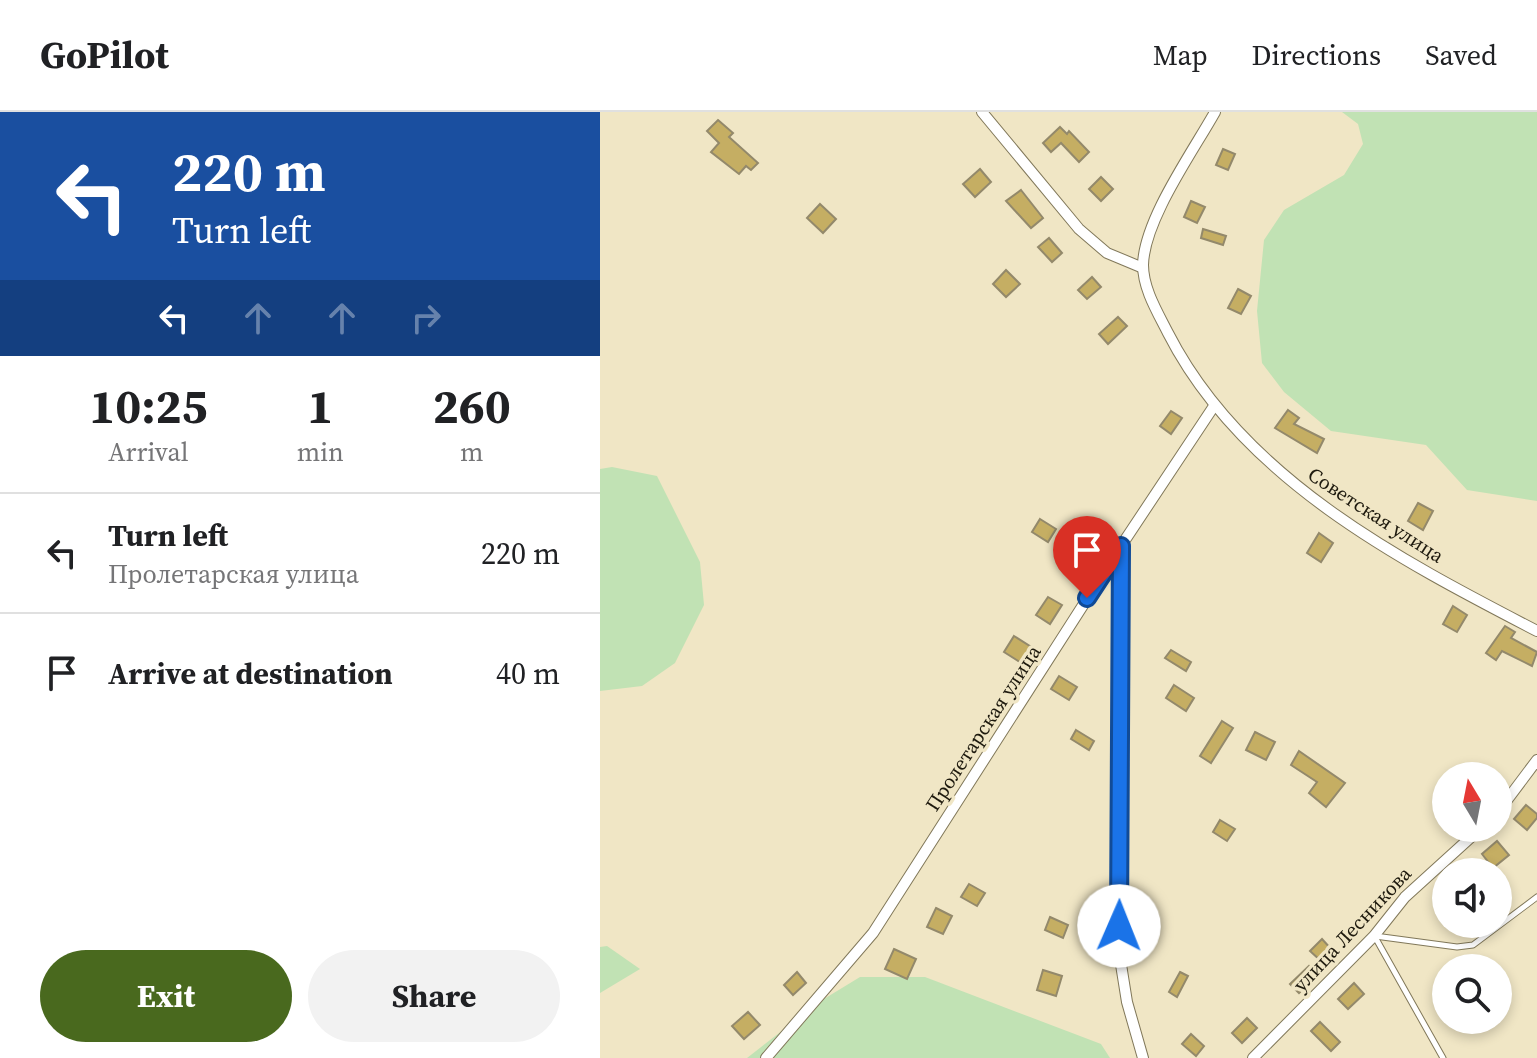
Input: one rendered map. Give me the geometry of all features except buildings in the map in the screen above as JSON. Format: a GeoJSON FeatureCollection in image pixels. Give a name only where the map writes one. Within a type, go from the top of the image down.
{"type":"FeatureCollection","features":[{"type":"Feature","properties":{"kind":"street"},"geometry":{"type":"LineString","coordinates":[[982,112],[1079,229],[1107,253],[1143,268],[1146,242],[1157,216],[1215,112]]}},
{"type":"Feature","properties":{"kind":"street","name":"Советская улица"},"geometry":{"type":"LineString","coordinates":[[1143,268],[1155,306],[1185,367],[1214,406],[1274,466],[1336,515],[1407,560],[1537,631]]}},
{"type":"Feature","properties":{"kind":"street","name":"Пролетарская улица"},"geometry":{"type":"LineString","coordinates":[[766,1058],[873,933],[1214,406]]}},
{"type":"Feature","properties":{"kind":"street"},"geometry":{"type":"LineString","coordinates":[[1121,546],[1119,952],[1127,1002],[1143,1058]]}},
{"type":"Feature","properties":{"kind":"street"},"geometry":{"type":"LineString","coordinates":[[1512,793],[1537,760]]}},
{"type":"Feature","properties":{"kind":"street","name":"улица Лесникова"},"geometry":{"type":"LineString","coordinates":[[1253,1058],[1374,936],[1405,897],[1466,842]]}},
{"type":"Feature","properties":{"kind":"lane"},"geometry":{"type":"LineString","coordinates":[[1374,936],[1457,947],[1473,945],[1537,897]]}},
{"type":"Feature","properties":{"kind":"lane"},"geometry":{"type":"LineString","coordinates":[[1374,936],[1443,1058]]}},
{"type":"Feature","properties":{"kind":"green space"},"geometry":{"type":"Polygon","coordinates":[[[1342,112],[1537,112],[1537,501],[1467,490],[1426,445],[1331,431],[1284,392],[1262,363],[1257,311],[1264,240],[1284,210],[1344,175],[1363,144],[1358,124],[1342,112]]]}},
{"type":"Feature","properties":{"kind":"green space"},"geometry":{"type":"Polygon","coordinates":[[[612,467],[657,476],[700,562],[704,605],[675,663],[642,686],[600,691],[600,469],[612,467]]]}},
{"type":"Feature","properties":{"kind":"green space"},"geometry":{"type":"Polygon","coordinates":[[[607,946],[640,969],[600,993],[600,947],[607,946]]]}},
{"type":"Feature","properties":{"kind":"green space"},"geometry":{"type":"Polygon","coordinates":[[[860,977],[925,977],[1101,1044],[1110,1058],[747,1058],[819,1002],[860,977]]]}},
{"type":"Feature","properties":{"kind":"route"},"geometry":{"type":"LineString","coordinates":[[1087,598],[1121,546],[1119,926]]}}]}
